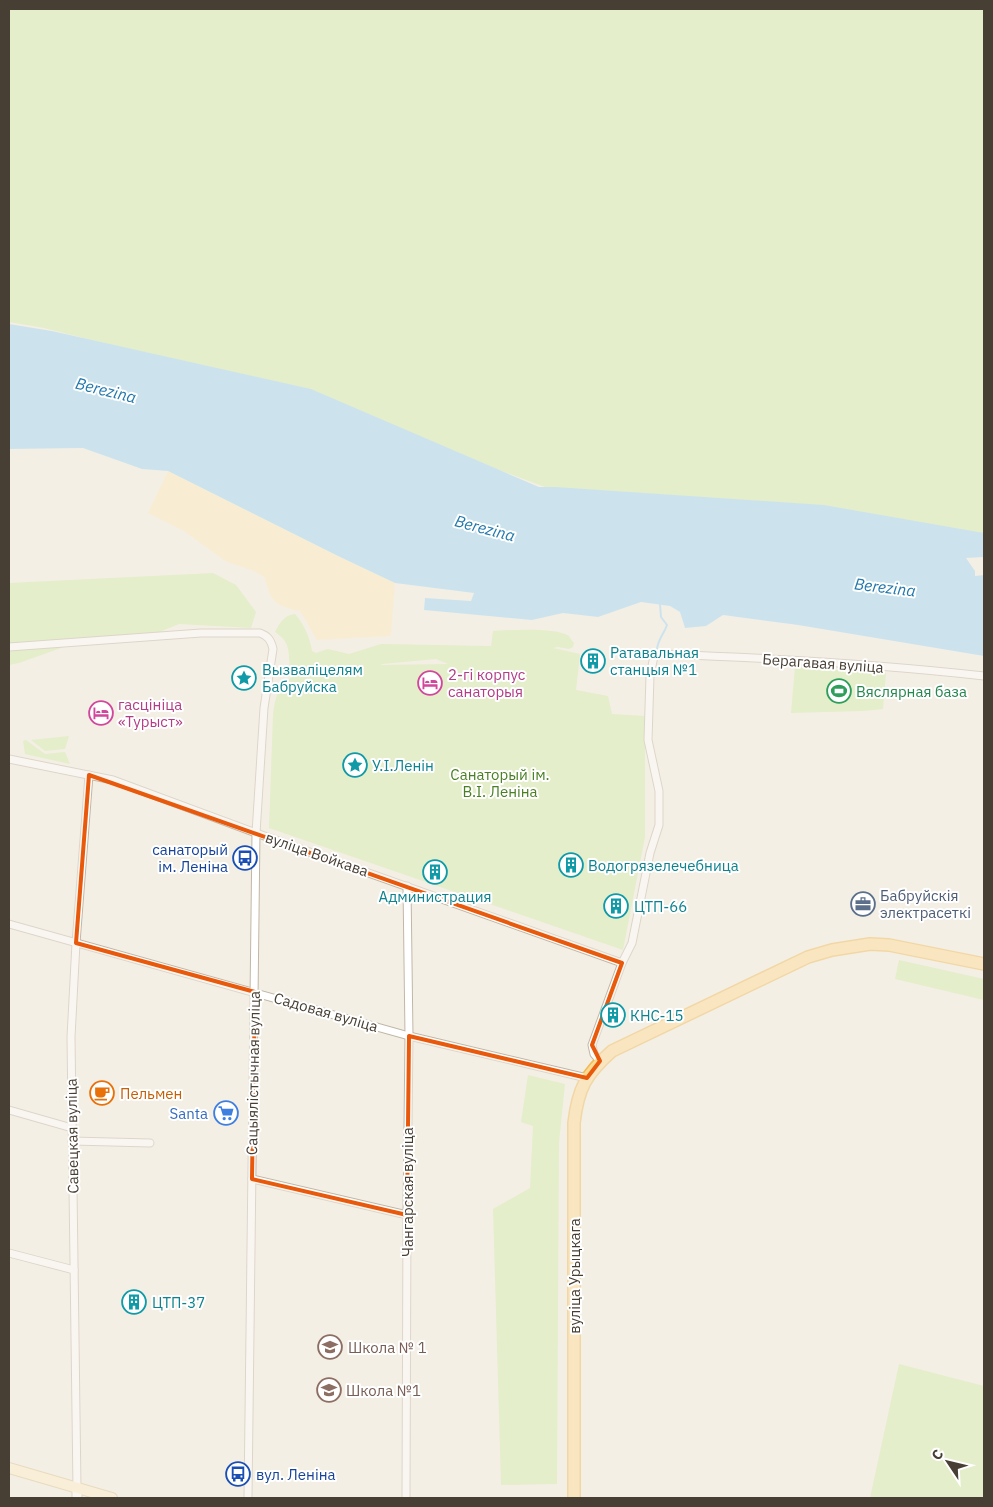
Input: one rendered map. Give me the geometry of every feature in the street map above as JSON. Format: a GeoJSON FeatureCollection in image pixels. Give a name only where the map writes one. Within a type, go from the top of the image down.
{"type":"FeatureCollection","features":[{"type":"Feature","properties":{"kind":"main road","name":"вуліца Урыцкага"},"geometry":{"type":"LineString","coordinates":[[574,1498],[574,1123],[580,1090],[600,1061],[612,1051],[639,1037],[808,957],[832,950],[870,944],[984,964]]}},
{"type":"Feature","properties":{"kind":"main road"},"geometry":{"type":"LineString","coordinates":[[9,1468],[77,1493],[112,1498]]}},
{"type":"Feature","properties":{"kind":"street","name":"Сацыялістычная вуліца"},"geometry":{"type":"LineString","coordinates":[[9,647],[201,633],[260,633],[266,635],[272,642],[273,649],[264,708],[256,833],[248,1498]]}},
{"type":"Feature","properties":{"kind":"street","name":"Берагавая вуліца"},"geometry":{"type":"LineString","coordinates":[[622,962],[632,944],[650,852],[659,825],[659,791],[648,740],[650,676],[654,656],[662,654],[751,658],[934,670],[984,676]]}},
{"type":"Feature","properties":{"kind":"street","name":"вуліца Войкава"},"geometry":{"type":"LineString","coordinates":[[9,759],[113,780],[256,833],[622,962]]}},
{"type":"Feature","properties":{"kind":"street","name":"Савецкая вуліца"},"geometry":{"type":"LineString","coordinates":[[77,1493],[71,1036],[88,775]]}},
{"type":"Feature","properties":{"kind":"street","name":"Чангарская вуліца"},"geometry":{"type":"LineString","coordinates":[[406,1498],[406,1215],[409,1036],[407,886]]}},
{"type":"Feature","properties":{"kind":"street","name":"Садовая вуліца"},"geometry":{"type":"LineString","coordinates":[[9,924],[409,1036],[587,1078]]}},
{"type":"Feature","properties":{"kind":"street"},"geometry":{"type":"LineString","coordinates":[[600,1061],[594,1054],[592,1046],[622,962]]}},
{"type":"Feature","properties":{"kind":"street"},"geometry":{"type":"LineString","coordinates":[[9,1110],[72,1128]]}},
{"type":"Feature","properties":{"kind":"street"},"geometry":{"type":"LineString","coordinates":[[72,1141],[150,1144]]}},
{"type":"Feature","properties":{"kind":"street"},"geometry":{"type":"LineString","coordinates":[[252,1179],[406,1215]]}},
{"type":"Feature","properties":{"kind":"street"},"geometry":{"type":"LineString","coordinates":[[9,1253],[74,1270]]}},
{"type":"Feature","properties":{"kind":"highlighted area"},"geometry":{"type":"Polygon","coordinates":[[[89,775],[622,963],[592,1045],[600,1061],[587,1078],[409,1036],[407,1215],[252,1179],[255,992],[76,943],[89,775]]]}},
{"type":"Feature","properties":{"kind":"green space"},"geometry":{"type":"Polygon","coordinates":[[[9,9],[984,9],[984,539],[553,490],[272,386],[44,328],[9,322],[9,9]]]}},
{"type":"Feature","properties":{"kind":"green space"},"geometry":{"type":"Polygon","coordinates":[[[213,573],[236,585],[256,612],[251,628],[179,624],[152,635],[75,643],[9,665],[9,583],[213,573]]]}},
{"type":"Feature","properties":{"kind":"green space","name":"Санаторый ім. В.І. Леніна"},"geometry":{"type":"Polygon","coordinates":[[[295,614],[301,622],[308,636],[312,651],[316,653],[328,649],[349,654],[381,644],[491,646],[493,631],[543,630],[563,633],[569,636],[574,643],[573,647],[569,649],[553,648],[580,654],[576,690],[608,696],[612,714],[645,716],[645,837],[623,950],[269,828],[274,706],[278,693],[285,683],[303,670],[296,672],[290,668],[289,652],[286,643],[275,632],[282,620],[295,614]],[[436,659],[381,665],[448,664],[436,659]]]}},
{"type":"Feature","properties":{"kind":"green space","name":"Вяслярная база"},"geometry":{"type":"Polygon","coordinates":[[[795,667],[886,673],[883,709],[791,713],[795,667]]]}},
{"type":"Feature","properties":{"kind":"green space"},"geometry":{"type":"Polygon","coordinates":[[[69,736],[65,749],[45,751],[31,740],[69,736]]]}},
{"type":"Feature","properties":{"kind":"green space"},"geometry":{"type":"Polygon","coordinates":[[[26,740],[45,754],[65,752],[70,764],[25,754],[23,741],[26,740]]]}},
{"type":"Feature","properties":{"kind":"green space"},"geometry":{"type":"Polygon","coordinates":[[[899,960],[984,979],[984,1000],[895,979],[899,960]]]}},
{"type":"Feature","properties":{"kind":"green space"},"geometry":{"type":"Polygon","coordinates":[[[528,1075],[565,1084],[559,1143],[557,1484],[501,1485],[493,1209],[530,1188],[533,1126],[521,1122],[528,1075]]]}},
{"type":"Feature","properties":{"kind":"green space"},"geometry":{"type":"Polygon","coordinates":[[[899,1364],[984,1386],[984,1498],[870,1498],[899,1364]]]}},
{"type":"Feature","properties":{"kind":"sand"},"geometry":{"type":"Polygon","coordinates":[[[168,471],[395,583],[391,636],[317,640],[300,611],[275,602],[269,593],[265,578],[254,571],[225,561],[184,531],[148,513],[168,471]]]}},
{"type":"Feature","properties":{"kind":"water","name":"Berezina"},"geometry":{"type":"Polygon","coordinates":[[[9,324],[52,331],[311,389],[539,487],[824,505],[984,533],[984,557],[966,558],[975,571],[975,576],[984,575],[984,656],[798,625],[723,615],[706,626],[685,628],[680,612],[670,606],[641,602],[598,617],[563,613],[532,620],[424,610],[425,598],[471,601],[474,593],[395,583],[168,471],[142,469],[83,448],[9,449],[9,324]]]}},
{"type":"Feature","properties":{"kind":"waterway"},"geometry":{"type":"LineString","coordinates":[[657,649],[667,625],[661,617],[660,604]]}},
{"type":"Feature","properties":{"kind":"place","name":"Ратавальная станцыя №1"},"geometry":{"type":"Point","coordinates":[593,661]}},
{"type":"Feature","properties":{"kind":"place","name":"Вызваліцелям Бабруйска"},"geometry":{"type":"Point","coordinates":[244,678]}},
{"type":"Feature","properties":{"kind":"place","name":"2-гі корпус санаторыя"},"geometry":{"type":"Point","coordinates":[430,683]}},
{"type":"Feature","properties":{"kind":"place","name":"Вяслярная база"},"geometry":{"type":"Point","coordinates":[839,691]}},
{"type":"Feature","properties":{"kind":"place","name":"гасцініца «Турыст»"},"geometry":{"type":"Point","coordinates":[101,713]}},
{"type":"Feature","properties":{"kind":"place","name":"У.І.Ленін"},"geometry":{"type":"Point","coordinates":[355,765]}},
{"type":"Feature","properties":{"kind":"place","name":"санаторый ім. Леніна"},"geometry":{"type":"Point","coordinates":[245,858]}},
{"type":"Feature","properties":{"kind":"place","name":"Водогрязелечебница"},"geometry":{"type":"Point","coordinates":[571,865]}},
{"type":"Feature","properties":{"kind":"place","name":"Администрация"},"geometry":{"type":"Point","coordinates":[435,872]}},
{"type":"Feature","properties":{"kind":"place","name":"Бабруйскія электрасеткі"},"geometry":{"type":"Point","coordinates":[863,904]}},
{"type":"Feature","properties":{"kind":"place","name":"ЦТП-66"},"geometry":{"type":"Point","coordinates":[616,906]}},
{"type":"Feature","properties":{"kind":"place","name":"КНС-15"},"geometry":{"type":"Point","coordinates":[613,1015]}},
{"type":"Feature","properties":{"kind":"place","name":"Пельмен"},"geometry":{"type":"Point","coordinates":[102,1093]}},
{"type":"Feature","properties":{"kind":"place","name":"Santa"},"geometry":{"type":"Point","coordinates":[226,1113]}},
{"type":"Feature","properties":{"kind":"place","name":"ЦТП-37"},"geometry":{"type":"Point","coordinates":[134,1302]}},
{"type":"Feature","properties":{"kind":"place","name":"Школа № 1"},"geometry":{"type":"Point","coordinates":[330,1347]}},
{"type":"Feature","properties":{"kind":"place","name":"Школа №1"},"geometry":{"type":"Point","coordinates":[329,1390]}},
{"type":"Feature","properties":{"kind":"place","name":"вул. Леніна"},"geometry":{"type":"Point","coordinates":[238,1474]}}]}
